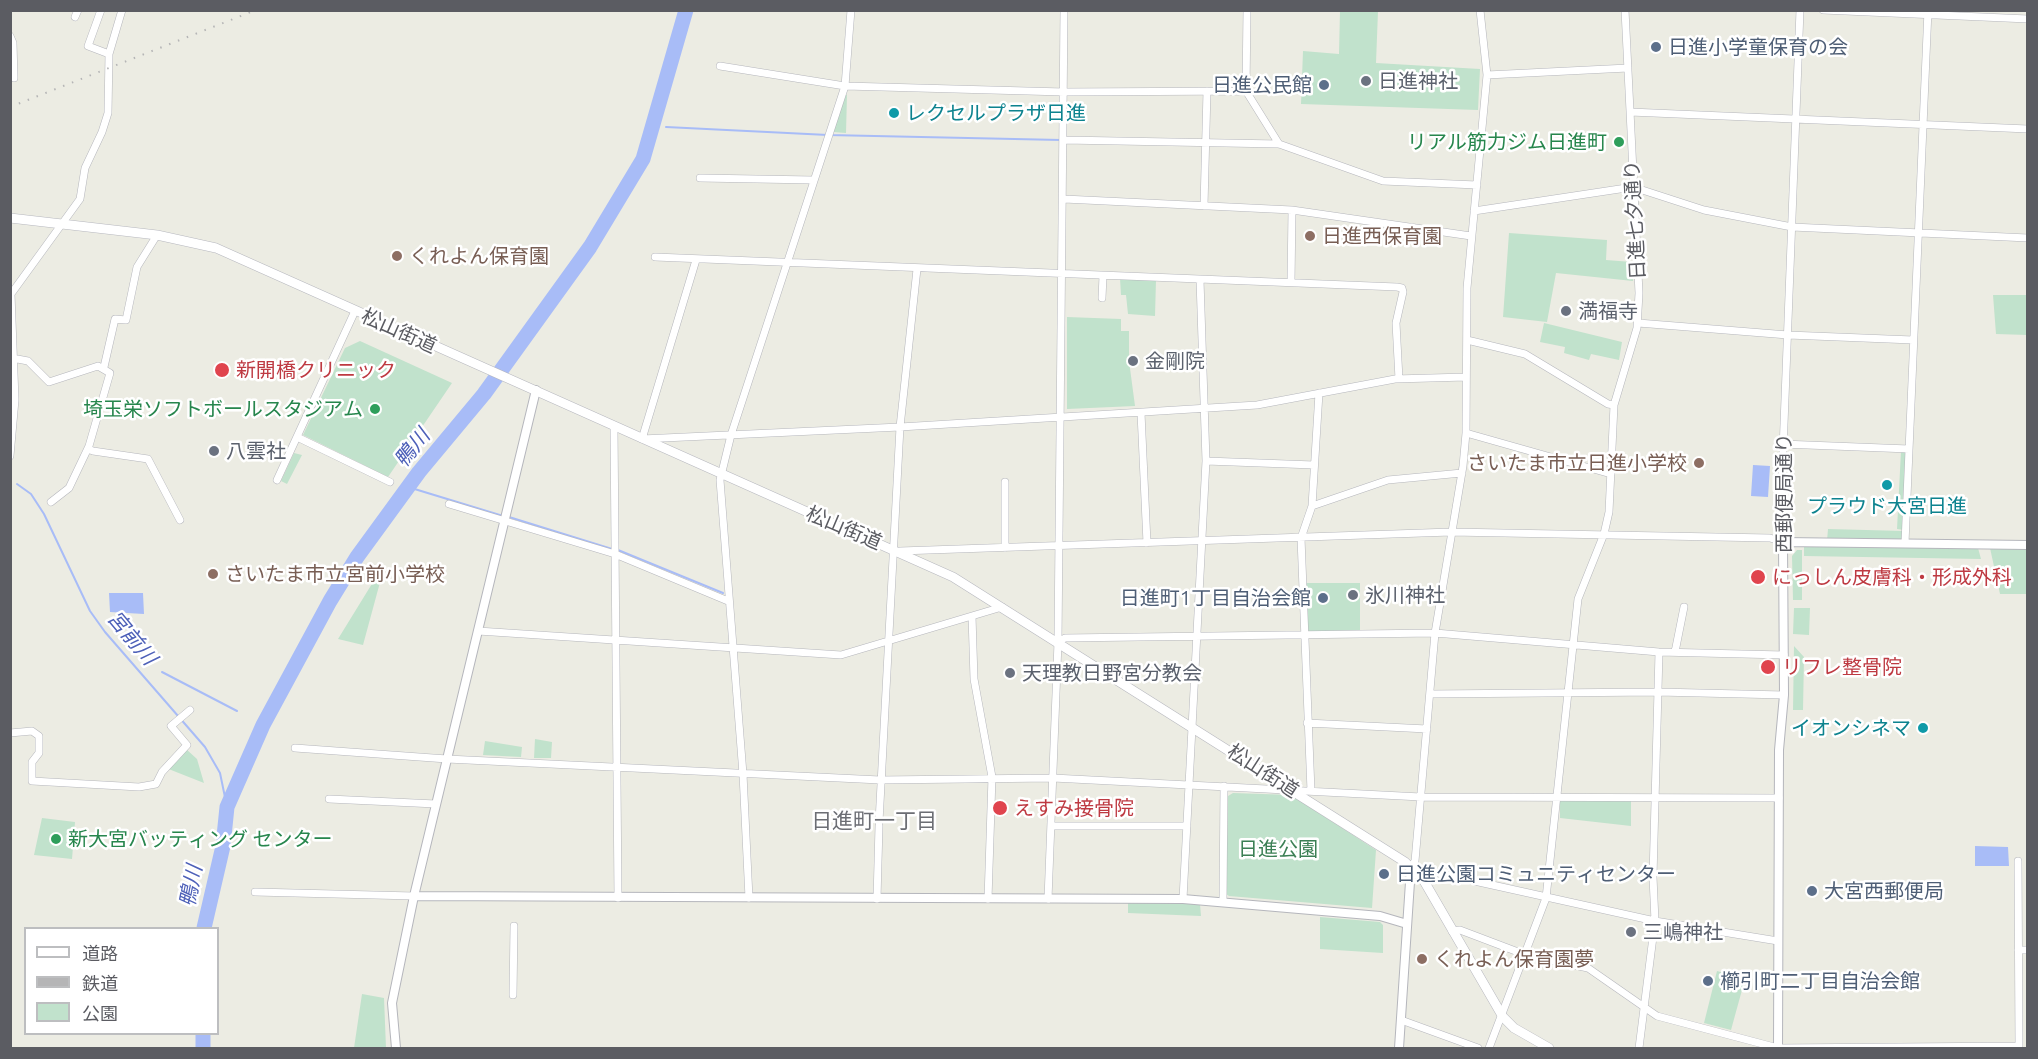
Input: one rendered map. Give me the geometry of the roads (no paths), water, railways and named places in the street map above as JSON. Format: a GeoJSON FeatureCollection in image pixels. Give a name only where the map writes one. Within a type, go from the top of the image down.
{"type":"FeatureCollection","features":[{"type":"Feature","properties":{"kind":"main road","name":"松山街道"},"geometry":{"type":"LineString","coordinates":[[10,218],[157,235],[216,248],[953,576],[1192,725],[1412,867],[1424,881],[1503,1017],[1514,1028],[1550,1048]]}},
{"type":"Feature","properties":{"kind":"street"},"geometry":{"type":"LineString","coordinates":[[101,10],[88,46],[109,54]]}},
{"type":"Feature","properties":{"kind":"street"},"geometry":{"type":"LineString","coordinates":[[10,456],[15,400],[11,294],[80,199],[85,168],[108,113],[109,54],[122,10]]}},
{"type":"Feature","properties":{"kind":"street"},"geometry":{"type":"LineString","coordinates":[[749,898],[743,774],[728,601],[722,475],[731,435],[845,87],[851,10]]}},
{"type":"Feature","properties":{"kind":"street"},"geometry":{"type":"LineString","coordinates":[[1048,899],[1058,642],[1064,200],[1064,10]]}},
{"type":"Feature","properties":{"kind":"street"},"geometry":{"type":"LineString","coordinates":[[1247,10],[1246,91],[1279,144]]}},
{"type":"Feature","properties":{"kind":"street"},"geometry":{"type":"LineString","coordinates":[[1399,1048],[1407,924],[1412,867],[1415,861],[1435,633],[1462,473],[1466,433],[1471,236],[1487,75],[1480,10]]}},
{"type":"Feature","properties":{"kind":"street","name":"日進七夕通り"},"geometry":{"type":"LineString","coordinates":[[1489,1048],[1503,1017],[1546,898],[1578,599],[1604,534],[1609,512],[1614,405],[1638,323],[1625,10]]}},
{"type":"Feature","properties":{"kind":"street","name":"西郵便局通り"},"geometry":{"type":"LineString","coordinates":[[1778,1048],[1779,798],[1784,696],[1783,542],[1780,528],[1800,10]]}},
{"type":"Feature","properties":{"kind":"street"},"geometry":{"type":"LineString","coordinates":[[1823,10],[2028,19]]}},
{"type":"Feature","properties":{"kind":"street"},"geometry":{"type":"LineString","coordinates":[[1905,543],[1928,13]]}},
{"type":"Feature","properties":{"kind":"street"},"geometry":{"type":"LineString","coordinates":[[10,36],[13,43],[14,78]]}},
{"type":"Feature","properties":{"kind":"street"},"geometry":{"type":"LineString","coordinates":[[720,66],[845,87],[1064,92],[1246,91]]}},
{"type":"Feature","properties":{"kind":"street"},"geometry":{"type":"LineString","coordinates":[[1487,75],[1628,68]]}},
{"type":"Feature","properties":{"kind":"street"},"geometry":{"type":"LineString","coordinates":[[1204,206],[1207,91]]}},
{"type":"Feature","properties":{"kind":"street"},"geometry":{"type":"LineString","coordinates":[[1630,112],[2028,129]]}},
{"type":"Feature","properties":{"kind":"street"},"geometry":{"type":"LineString","coordinates":[[1064,140],[1279,144],[1383,181],[1476,185]]}},
{"type":"Feature","properties":{"kind":"street"},"geometry":{"type":"LineString","coordinates":[[700,178],[813,180]]}},
{"type":"Feature","properties":{"kind":"street"},"geometry":{"type":"LineString","coordinates":[[1474,211],[1633,187],[1704,210],[1792,227],[2028,238]]}},
{"type":"Feature","properties":{"kind":"street"},"geometry":{"type":"LineString","coordinates":[[1064,200],[1292,210],[1471,236]]}},
{"type":"Feature","properties":{"kind":"street"},"geometry":{"type":"LineString","coordinates":[[1291,282],[1292,210]]}},
{"type":"Feature","properties":{"kind":"street"},"geometry":{"type":"LineString","coordinates":[[104,367],[115,319],[126,320],[137,267],[157,235]]}},
{"type":"Feature","properties":{"kind":"street"},"geometry":{"type":"LineString","coordinates":[[655,257],[1402,288],[1396,323],[1399,379]]}},
{"type":"Feature","properties":{"kind":"street"},"geometry":{"type":"LineString","coordinates":[[696,260],[642,439],[900,427],[1257,405],[1399,379],[1466,377]]}},
{"type":"Feature","properties":{"kind":"street"},"geometry":{"type":"LineString","coordinates":[[877,899],[880,780],[887,642],[896,550],[900,427],[917,268]]}},
{"type":"Feature","properties":{"kind":"street"},"geometry":{"type":"LineString","coordinates":[[1102,276],[1102,298]]}},
{"type":"Feature","properties":{"kind":"street"},"geometry":{"type":"LineString","coordinates":[[1183,899],[1206,461],[1200,280]]}},
{"type":"Feature","properties":{"kind":"street"},"geometry":{"type":"LineString","coordinates":[[276,480],[355,311]]}},
{"type":"Feature","properties":{"kind":"street"},"geometry":{"type":"LineString","coordinates":[[1638,323],[1788,335],[1913,340]]}},
{"type":"Feature","properties":{"kind":"street"},"geometry":{"type":"LineString","coordinates":[[1467,340],[1525,354],[1608,404],[1614,405]]}},
{"type":"Feature","properties":{"kind":"street"},"geometry":{"type":"LineString","coordinates":[[12,358],[28,361],[49,382],[98,366],[110,372],[89,446],[69,488],[51,502]]}},
{"type":"Feature","properties":{"kind":"street"},"geometry":{"type":"LineString","coordinates":[[396,1048],[392,1003],[414,896],[536,390]]}},
{"type":"Feature","properties":{"kind":"street"},"geometry":{"type":"LineString","coordinates":[[1311,791],[1301,538],[1312,506],[1319,393]]}},
{"type":"Feature","properties":{"kind":"street"},"geometry":{"type":"LineString","coordinates":[[1141,413],[1147,543]]}},
{"type":"Feature","properties":{"kind":"street"},"geometry":{"type":"LineString","coordinates":[[614,427],[618,898]]}},
{"type":"Feature","properties":{"kind":"street"},"geometry":{"type":"LineString","coordinates":[[1466,433],[1611,474]]}},
{"type":"Feature","properties":{"kind":"street"},"geometry":{"type":"LineString","coordinates":[[297,437],[390,482]]}},
{"type":"Feature","properties":{"kind":"street"},"geometry":{"type":"LineString","coordinates":[[1782,444],[1909,449]]}},
{"type":"Feature","properties":{"kind":"street"},"geometry":{"type":"LineString","coordinates":[[89,446],[88,449],[93,451],[148,459],[180,520]]}},
{"type":"Feature","properties":{"kind":"street"},"geometry":{"type":"LineString","coordinates":[[1206,461],[1314,465]]}},
{"type":"Feature","properties":{"kind":"street"},"geometry":{"type":"LineString","coordinates":[[1312,506],[1388,480],[1462,473]]}},
{"type":"Feature","properties":{"kind":"street"},"geometry":{"type":"LineString","coordinates":[[1005,482],[1005,548]]}},
{"type":"Feature","properties":{"kind":"street"},"geometry":{"type":"LineString","coordinates":[[449,504],[615,554],[728,601]]}},
{"type":"Feature","properties":{"kind":"street"},"geometry":{"type":"LineString","coordinates":[[896,550],[1451,532],[1770,538],[1783,542],[2028,545]]}},
{"type":"Feature","properties":{"kind":"street"},"geometry":{"type":"LineString","coordinates":[[1675,652],[1684,607]]}},
{"type":"Feature","properties":{"kind":"street"},"geometry":{"type":"LineString","coordinates":[[478,631],[841,655],[1002,608]]}},
{"type":"Feature","properties":{"kind":"street"},"geometry":{"type":"LineString","coordinates":[[972,616],[974,679],[992,777],[988,899]]}},
{"type":"Feature","properties":{"kind":"street"},"geometry":{"type":"LineString","coordinates":[[1058,642],[1065,638],[1435,633],[1659,652],[1784,655]]}},
{"type":"Feature","properties":{"kind":"street"},"geometry":{"type":"LineString","coordinates":[[1639,1048],[1654,921],[1659,652]]}},
{"type":"Feature","properties":{"kind":"street"},"geometry":{"type":"LineString","coordinates":[[1430,694],[1658,692],[1784,696]]}},
{"type":"Feature","properties":{"kind":"street"},"geometry":{"type":"LineString","coordinates":[[10,733],[32,731],[39,736],[39,753],[32,762],[32,781],[139,787],[156,784],[162,772],[187,745],[171,726],[190,710]]}},
{"type":"Feature","properties":{"kind":"street"},"geometry":{"type":"LineString","coordinates":[[1307,723],[1427,729]]}},
{"type":"Feature","properties":{"kind":"street"},"geometry":{"type":"LineString","coordinates":[[295,748],[447,759],[880,780],[1053,778],[1421,797],[1779,798]]}},
{"type":"Feature","properties":{"kind":"street"},"geometry":{"type":"LineString","coordinates":[[1223,902],[1224,786]]}},
{"type":"Feature","properties":{"kind":"street"},"geometry":{"type":"LineString","coordinates":[[329,799],[436,804]]}},
{"type":"Feature","properties":{"kind":"street"},"geometry":{"type":"LineString","coordinates":[[1051,826],[1187,826]]}},
{"type":"Feature","properties":{"kind":"street"},"geometry":{"type":"LineString","coordinates":[[1452,931],[1460,930],[1526,955],[1588,968],[1657,1016],[1778,1048],[2019,1046],[2018,861]]}},
{"type":"Feature","properties":{"kind":"street"},"geometry":{"type":"LineString","coordinates":[[1412,867],[1654,921],[1778,941]]}},
{"type":"Feature","properties":{"kind":"street"},"geometry":{"type":"LineString","coordinates":[[255,892],[618,898],[1183,899],[1380,916],[1407,924]]}},
{"type":"Feature","properties":{"kind":"street"},"geometry":{"type":"LineString","coordinates":[[513,926],[513,995]]}},
{"type":"Feature","properties":{"kind":"street"},"geometry":{"type":"LineString","coordinates":[[2018,950],[2028,950]]}},
{"type":"Feature","properties":{"kind":"street"},"geometry":{"type":"LineString","coordinates":[[1401,1020],[1478,1048]]}},
{"type":"Feature","properties":{"kind":"water"},"geometry":{"type":"Polygon","coordinates":[[[1753,465],[1770,466],[1768,497],[1751,496],[1753,465]]]}},
{"type":"Feature","properties":{"kind":"water"},"geometry":{"type":"Polygon","coordinates":[[[109,593],[143,593],[144,614],[110,612],[109,593]]]}},
{"type":"Feature","properties":{"kind":"water"},"geometry":{"type":"Polygon","coordinates":[[[1975,846],[2008,847],[2009,866],[1975,866],[1975,846]]]}},
{"type":"Feature","properties":{"kind":"waterway","name":"鴨川"},"geometry":{"type":"LineString","coordinates":[[204,927],[223,846],[227,807],[263,725],[330,601],[357,557],[419,472],[484,394],[590,247],[643,159],[686,10]]}},
{"type":"Feature","properties":{"kind":"waterway"},"geometry":{"type":"LineString","coordinates":[[666,127],[828,135],[1061,140]]}},
{"type":"Feature","properties":{"kind":"waterway","name":"宮前川"},"geometry":{"type":"LineString","coordinates":[[17,484],[31,494],[44,514],[90,611],[105,632],[205,747],[220,773],[227,807]]}},
{"type":"Feature","properties":{"kind":"waterway"},"geometry":{"type":"LineString","coordinates":[[408,487],[503,516]]}},
{"type":"Feature","properties":{"kind":"waterway"},"geometry":{"type":"LineString","coordinates":[[509,517],[612,549]]}},
{"type":"Feature","properties":{"kind":"waterway"},"geometry":{"type":"LineString","coordinates":[[618,550],[723,593]]}},
{"type":"Feature","properties":{"kind":"waterway"},"geometry":{"type":"LineString","coordinates":[[162,672],[237,711]]}},
{"type":"Feature","properties":{"kind":"waterway","name":"鴨川"},"geometry":{"type":"LineString","coordinates":[[203,1035],[203,1048]]}},
{"type":"Feature","properties":{"kind":"railway"},"geometry":{"type":"LineString","coordinates":[[10,107],[256,10]]}},
{"type":"Feature","properties":{"kind":"place","name":"日進小学童保育の会"},"geometry":{"type":"Point","coordinates":[1656,47]}},
{"type":"Feature","properties":{"kind":"place","name":"日進神社"},"geometry":{"type":"Point","coordinates":[1366,81]}},
{"type":"Feature","properties":{"kind":"place","name":"日進公民館"},"geometry":{"type":"Point","coordinates":[1324,85]}},
{"type":"Feature","properties":{"kind":"place","name":"レクセルプラザ日進"},"geometry":{"type":"Point","coordinates":[894,113]}},
{"type":"Feature","properties":{"kind":"place","name":"リアル筋力ジム日進町"},"geometry":{"type":"Point","coordinates":[1619,142]}},
{"type":"Feature","properties":{"kind":"place","name":"日進西保育園"},"geometry":{"type":"Point","coordinates":[1310,236]}},
{"type":"Feature","properties":{"kind":"place","name":"くれよん保育園"},"geometry":{"type":"Point","coordinates":[397,256]}},
{"type":"Feature","properties":{"kind":"place","name":"満福寺"},"geometry":{"type":"Point","coordinates":[1566,311]}},
{"type":"Feature","properties":{"kind":"place","name":"金剛院"},"geometry":{"type":"Point","coordinates":[1133,361]}},
{"type":"Feature","properties":{"kind":"place","name":"新開橋クリニック"},"geometry":{"type":"Point","coordinates":[222,370]}},
{"type":"Feature","properties":{"kind":"place","name":"埼玉栄ソフトボールスタジアム"},"geometry":{"type":"Point","coordinates":[375,409]}},
{"type":"Feature","properties":{"kind":"place","name":"八雲社"},"geometry":{"type":"Point","coordinates":[214,451]}},
{"type":"Feature","properties":{"kind":"place","name":"さいたま市立日進小学校"},"geometry":{"type":"Point","coordinates":[1699,463]}},
{"type":"Feature","properties":{"kind":"place","name":"プラウド大宮日進"},"geometry":{"type":"Point","coordinates":[1887,485]}},
{"type":"Feature","properties":{"kind":"place","name":"さいたま市立宮前小学校"},"geometry":{"type":"Point","coordinates":[213,574]}},
{"type":"Feature","properties":{"kind":"place","name":"にっしん皮膚科・形成外科"},"geometry":{"type":"Point","coordinates":[1758,577]}},
{"type":"Feature","properties":{"kind":"place","name":"氷川神社"},"geometry":{"type":"Point","coordinates":[1353,595]}},
{"type":"Feature","properties":{"kind":"place","name":"日進町1丁目自治会館"},"geometry":{"type":"Point","coordinates":[1323,598]}},
{"type":"Feature","properties":{"kind":"place","name":"リフレ整骨院"},"geometry":{"type":"Point","coordinates":[1768,667]}},
{"type":"Feature","properties":{"kind":"place","name":"天理教日野宮分教会"},"geometry":{"type":"Point","coordinates":[1010,673]}},
{"type":"Feature","properties":{"kind":"place","name":"イオンシネマ"},"geometry":{"type":"Point","coordinates":[1923,728]}},
{"type":"Feature","properties":{"kind":"place","name":"えすみ接骨院"},"geometry":{"type":"Point","coordinates":[1000,808]}},
{"type":"Feature","properties":{"kind":"place","name":"新大宮バッティング センター"},"geometry":{"type":"Point","coordinates":[56,839]}},
{"type":"Feature","properties":{"kind":"place","name":"日進公園コミュニティセンター"},"geometry":{"type":"Point","coordinates":[1384,874]}},
{"type":"Feature","properties":{"kind":"place","name":"大宮西郵便局"},"geometry":{"type":"Point","coordinates":[1812,891]}},
{"type":"Feature","properties":{"kind":"place","name":"三嶋神社"},"geometry":{"type":"Point","coordinates":[1631,932]}},
{"type":"Feature","properties":{"kind":"place","name":"くれよん保育園夢"},"geometry":{"type":"Point","coordinates":[1422,959]}},
{"type":"Feature","properties":{"kind":"place","name":"櫛引町二丁目自治会館"},"geometry":{"type":"Point","coordinates":[1708,981]}},
{"type":"Feature","properties":{"kind":"district","name":"日進町一丁目"},"geometry":{"type":"Point","coordinates":[874,821]}},
{"type":"Feature","properties":{"kind":"park label","name":"日進公園"},"geometry":{"type":"Point","coordinates":[1278,849]}}]}
